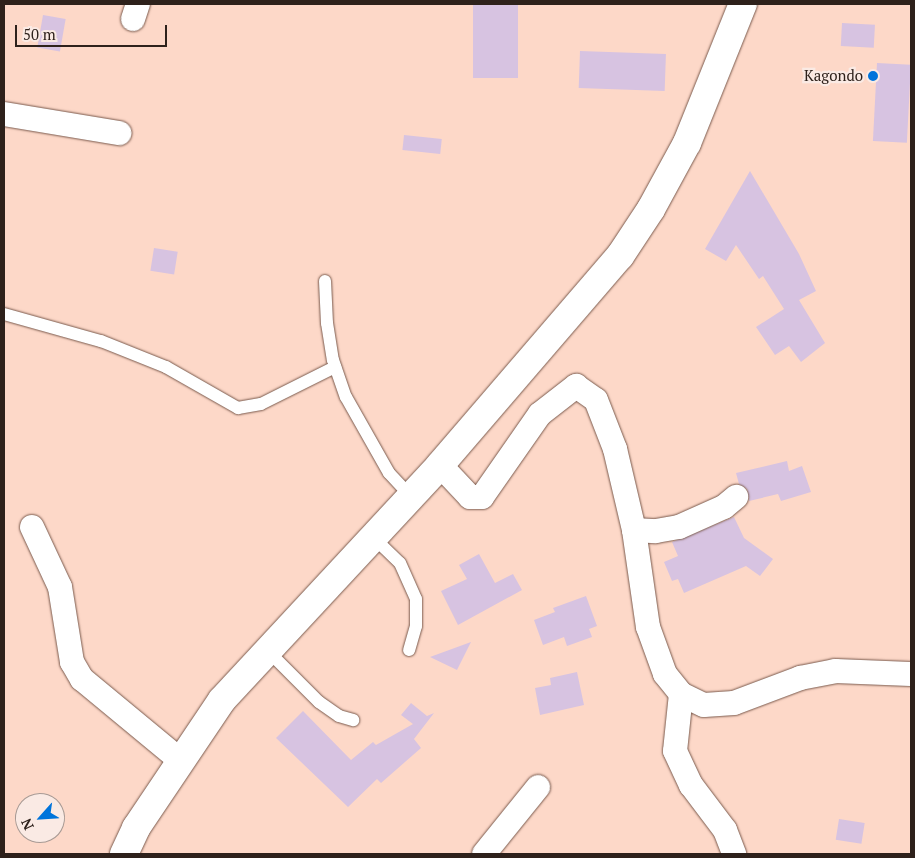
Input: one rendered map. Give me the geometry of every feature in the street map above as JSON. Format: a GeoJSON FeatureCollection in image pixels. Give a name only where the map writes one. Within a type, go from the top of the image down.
{"type":"FeatureCollection","features":[{"type":"Feature","properties":{"kind":"highway"},"geometry":{"type":"LineString","coordinates":[[130,852],[136,828],[222,700],[440,465],[581,305],[620,256],[651,209],[687,143],[743,4]]}},
{"type":"Feature","properties":{"kind":"street"},"geometry":{"type":"LineString","coordinates":[[4,114],[118,133]]}},
{"type":"Feature","properties":{"kind":"street"},"geometry":{"type":"LineString","coordinates":[[440,465],[470,497],[482,497],[540,414],[576,386],[596,400],[615,450],[634,530],[648,627],[665,674],[681,694],[704,705],[734,703],[800,678],[835,671],[911,674]]}},
{"type":"Feature","properties":{"kind":"street"},"geometry":{"type":"LineString","coordinates":[[634,530],[656,531],[679,527],[724,507],[736,497]]}},
{"type":"Feature","properties":{"kind":"street"},"geometry":{"type":"LineString","coordinates":[[32,527],[60,587],[72,662],[82,679],[181,761]]}},
{"type":"Feature","properties":{"kind":"street"},"geometry":{"type":"LineString","coordinates":[[681,694],[675,751],[691,785],[725,830],[734,854]]}},
{"type":"Feature","properties":{"kind":"street"},"geometry":{"type":"LineString","coordinates":[[484,854],[538,787]]}},
{"type":"Feature","properties":{"kind":"lane"},"geometry":{"type":"LineString","coordinates":[[325,281],[326,323],[335,367],[346,397],[368,439],[389,473],[411,497]]}},
{"type":"Feature","properties":{"kind":"lane"},"geometry":{"type":"LineString","coordinates":[[4,314],[101,341],[166,367],[238,408],[261,404],[335,367]]}},
{"type":"Feature","properties":{"kind":"lane"},"geometry":{"type":"LineString","coordinates":[[373,538],[400,563],[416,599],[416,626],[410,650]]}},
{"type":"Feature","properties":{"kind":"lane"},"geometry":{"type":"LineString","coordinates":[[268,651],[319,702],[339,716],[354,720]]}},
{"type":"Feature","properties":{"kind":"building"},"geometry":{"type":"Polygon","coordinates":[[[473,4],[518,4],[518,78],[473,78],[473,4]]]}},
{"type":"Feature","properties":{"kind":"building"},"geometry":{"type":"Polygon","coordinates":[[[43,15],[66,19],[60,51],[37,47],[43,15]]]}},
{"type":"Feature","properties":{"kind":"building"},"geometry":{"type":"Polygon","coordinates":[[[842,23],[875,25],[874,48],[841,46],[842,23]]]}},
{"type":"Feature","properties":{"kind":"building"},"geometry":{"type":"Polygon","coordinates":[[[580,51],[666,54],[665,91],[579,88],[580,51]]]}},
{"type":"Feature","properties":{"kind":"building"},"geometry":{"type":"Polygon","coordinates":[[[877,63],[911,65],[907,143],[873,141],[877,63]]]}},
{"type":"Feature","properties":{"kind":"building"},"geometry":{"type":"Polygon","coordinates":[[[404,135],[442,139],[440,154],[402,150],[404,135]]]}},
{"type":"Feature","properties":{"kind":"building"},"geometry":{"type":"Polygon","coordinates":[[[750,171],[799,254],[816,291],[799,300],[825,343],[801,362],[789,346],[775,355],[756,327],[784,309],[763,276],[759,279],[736,245],[726,261],[705,249],[750,171]]]}},
{"type":"Feature","properties":{"kind":"building"},"geometry":{"type":"Polygon","coordinates":[[[154,248],[178,252],[174,274],[150,271],[154,248]]]}},
{"type":"Feature","properties":{"kind":"building"},"geometry":{"type":"Polygon","coordinates":[[[787,461],[789,471],[802,466],[811,492],[781,501],[778,494],[749,501],[747,489],[739,484],[736,473],[787,461]]]}},
{"type":"Feature","properties":{"kind":"building"},"geometry":{"type":"Polygon","coordinates":[[[734,517],[744,538],[773,559],[760,576],[746,566],[684,593],[678,579],[672,581],[664,562],[678,556],[672,542],[734,517]]]}},
{"type":"Feature","properties":{"kind":"building"},"geometry":{"type":"Polygon","coordinates":[[[479,554],[495,583],[513,574],[522,590],[458,625],[441,591],[467,579],[459,565],[479,554]]]}},
{"type":"Feature","properties":{"kind":"building"},"geometry":{"type":"Polygon","coordinates":[[[586,596],[597,626],[589,629],[592,637],[567,646],[564,637],[543,645],[534,620],[555,612],[553,608],[586,596]]]}},
{"type":"Feature","properties":{"kind":"building"},"geometry":{"type":"Polygon","coordinates":[[[471,642],[457,670],[430,657],[471,642]]]}},
{"type":"Feature","properties":{"kind":"building"},"geometry":{"type":"Polygon","coordinates":[[[577,672],[584,705],[540,715],[535,688],[551,685],[550,678],[577,672]]]}},
{"type":"Feature","properties":{"kind":"building"},"geometry":{"type":"Polygon","coordinates":[[[411,703],[427,716],[434,713],[414,739],[421,748],[381,783],[377,779],[348,807],[276,738],[303,711],[351,760],[373,742],[376,745],[413,724],[401,715],[411,703]]]}},
{"type":"Feature","properties":{"kind":"building"},"geometry":{"type":"Polygon","coordinates":[[[839,819],[865,823],[861,844],[836,840],[839,819]]]}},
{"type":"Feature","properties":{"kind":"place","name":"Kagondo"},"geometry":{"type":"Point","coordinates":[873,76]}}]}
